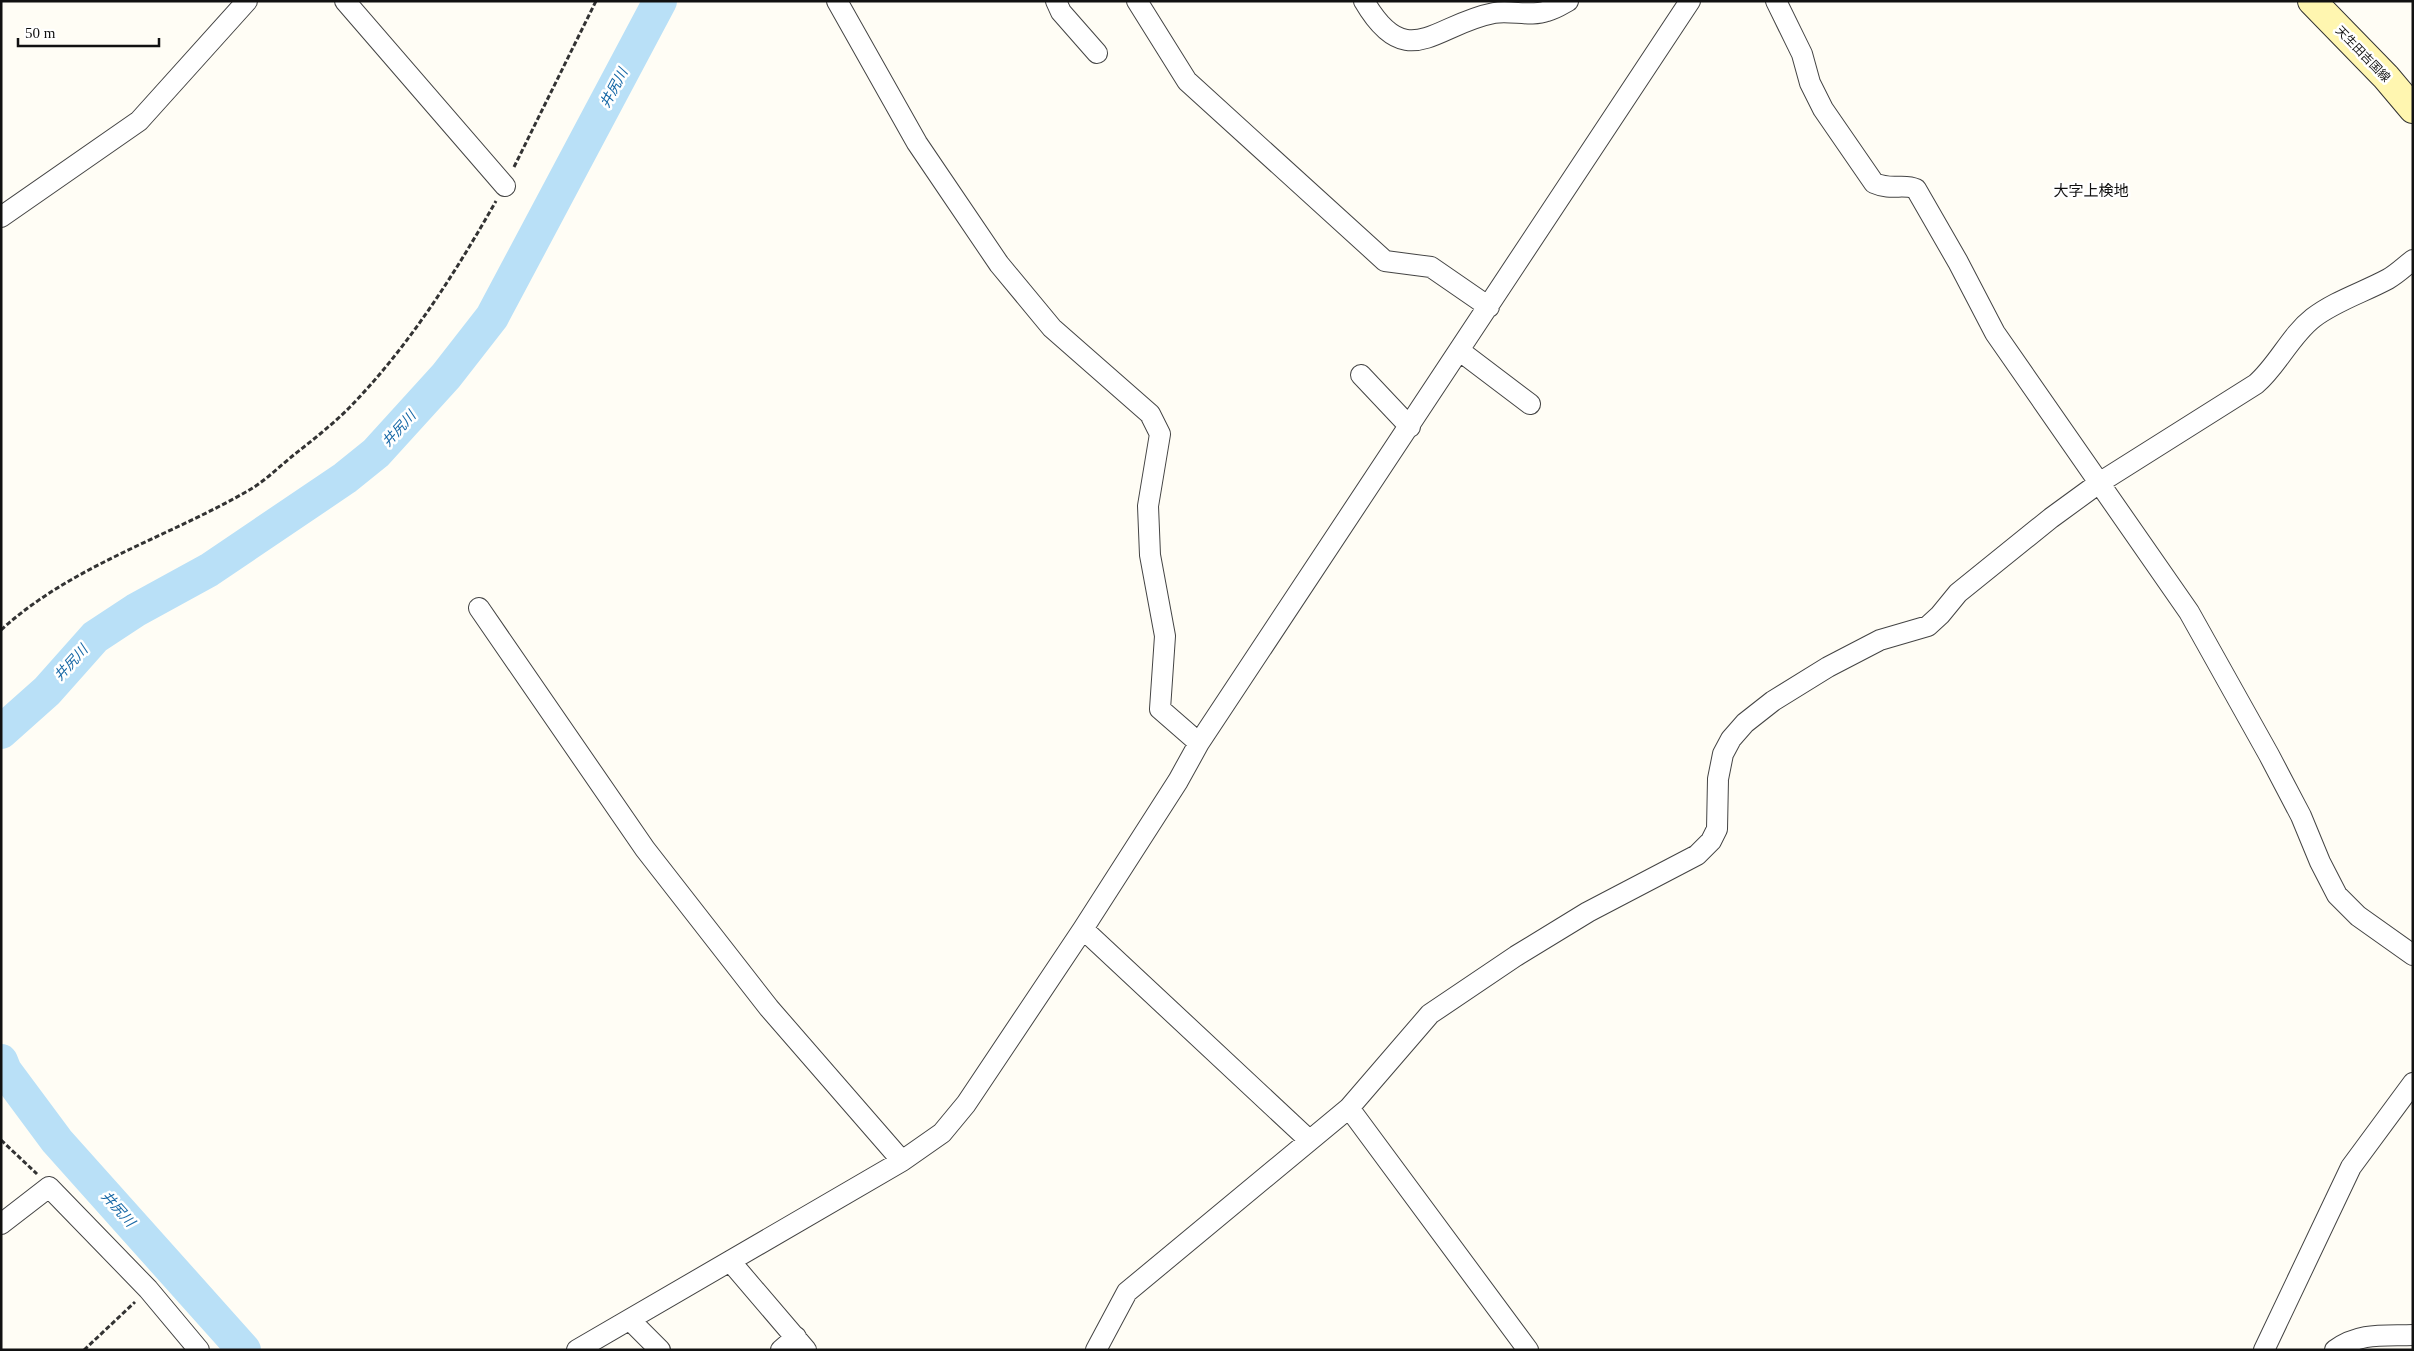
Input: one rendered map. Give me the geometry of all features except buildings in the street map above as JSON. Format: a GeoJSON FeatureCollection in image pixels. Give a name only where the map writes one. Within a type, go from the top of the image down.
{"type":"FeatureCollection","features":[{"type":"Feature","properties":{"kind":"main road","name":"天生田吉国線"},"geometry":{"type":"LineString","coordinates":[[2312,1],[2386,77],[2413,109]]}},
{"type":"Feature","properties":{"kind":"street"},"geometry":{"type":"LineString","coordinates":[[1,217],[139,121],[247,1]]}},
{"type":"Feature","properties":{"kind":"street"},"geometry":{"type":"LineString","coordinates":[[345,1],[505,186]]}},
{"type":"Feature","properties":{"kind":"street"},"geometry":{"type":"LineString","coordinates":[[837,1],[917,144],[999,264],[1052,328],[1150,414],[1160,434],[1148,506],[1150,555],[1165,636],[1160,709],[1199,743]]}},
{"type":"Feature","properties":{"kind":"street"},"geometry":{"type":"LineString","coordinates":[[1056,1],[1061,12],[1097,53]]}},
{"type":"Feature","properties":{"kind":"street"},"geometry":{"type":"LineString","coordinates":[[1137,1],[1187,81],[1385,262],[1431,267],[1489,307]]}},
{"type":"Feature","properties":{"kind":"street"},"geometry":{"type":"LineString","coordinates":[[1364,1],[1375,20],[1393,36],[1414,42],[1494,13],[1546,12],[1568,1]]}},
{"type":"Feature","properties":{"kind":"street"},"geometry":{"type":"LineString","coordinates":[[577,1350],[902,1161],[942,1133],[966,1104],[1083,929],[1178,781],[1199,743],[1410,427],[1690,1]]}},
{"type":"Feature","properties":{"kind":"street"},"geometry":{"type":"LineString","coordinates":[[1776,1],[1802,54],[1810,83],[1823,109],[1874,183],[1886,188],[1908,185],[1916,189],[1958,262],[1995,333],[2189,612],[2301,816],[2320,862],[2337,895],[2358,916],[2413,955]]}},
{"type":"Feature","properties":{"kind":"street"},"geometry":{"type":"LineString","coordinates":[[1096,1350],[1127,1292],[1348,1108],[1430,1014],[1516,956],[1588,912],[1697,855],[1710,841],[1717,829],[1718,779],[1723,754],[1731,739],[1745,723],[1773,700],[1828,667],[1880,640],[1928,626],[1958,593],[1993,563],[2099,483],[2256,384],[2267,374],[2294,338],[2312,318],[2390,277],[2413,260]]}},
{"type":"Feature","properties":{"kind":"street"},"geometry":{"type":"LineString","coordinates":[[1460,351],[1530,404]]}},
{"type":"Feature","properties":{"kind":"street"},"geometry":{"type":"LineString","coordinates":[[1361,375],[1410,427]]}},
{"type":"Feature","properties":{"kind":"street"},"geometry":{"type":"LineString","coordinates":[[479,608],[645,849],[769,1008],[902,1161]]}},
{"type":"Feature","properties":{"kind":"street"},"geometry":{"type":"LineString","coordinates":[[1083,929],[1309,1140]]}},
{"type":"Feature","properties":{"kind":"street"},"geometry":{"type":"LineString","coordinates":[[2273,1345],[2351,1167],[2413,1083]]}},
{"type":"Feature","properties":{"kind":"street"},"geometry":{"type":"LineString","coordinates":[[1348,1108],[1528,1350]]}},
{"type":"Feature","properties":{"kind":"street"},"geometry":{"type":"LineString","coordinates":[[1,1224],[49,1186],[148,1289],[199,1350]]}},
{"type":"Feature","properties":{"kind":"street"},"geometry":{"type":"LineString","coordinates":[[730,1261],[794,1346]]}},
{"type":"Feature","properties":{"kind":"street"},"geometry":{"type":"LineString","coordinates":[[630,1320],[660,1350]]}},
{"type":"Feature","properties":{"kind":"street"},"geometry":{"type":"LineString","coordinates":[[2335,1350],[2354,1339],[2372,1335],[2413,1334]]}},
{"type":"Feature","properties":{"kind":"path"},"geometry":{"type":"LineString","coordinates":[[1,630],[23,610],[50,593],[121,554],[252,489],[350,407],[416,330],[456,271],[505,186],[596,1]]}},
{"type":"Feature","properties":{"kind":"path"},"geometry":{"type":"LineString","coordinates":[[1,1140],[49,1186]]}},
{"type":"Feature","properties":{"kind":"path"},"geometry":{"type":"LineString","coordinates":[[84,1350],[148,1289]]}},
{"type":"Feature","properties":{"kind":"waterway","name":"井尻川"},"geometry":{"type":"LineString","coordinates":[[1,732],[47,691],[95,637],[136,610],[209,570],[345,478],[376,453],[446,376],[492,317],[660,1]]}},
{"type":"Feature","properties":{"kind":"waterway","name":"井尻川"},"geometry":{"type":"LineString","coordinates":[[1,1061],[5,1071],[57,1141],[244,1350]]}},
{"type":"Feature","properties":{"kind":"district","name":"大字上検地"},"geometry":{"type":"Point","coordinates":[2091,191]}}]}
